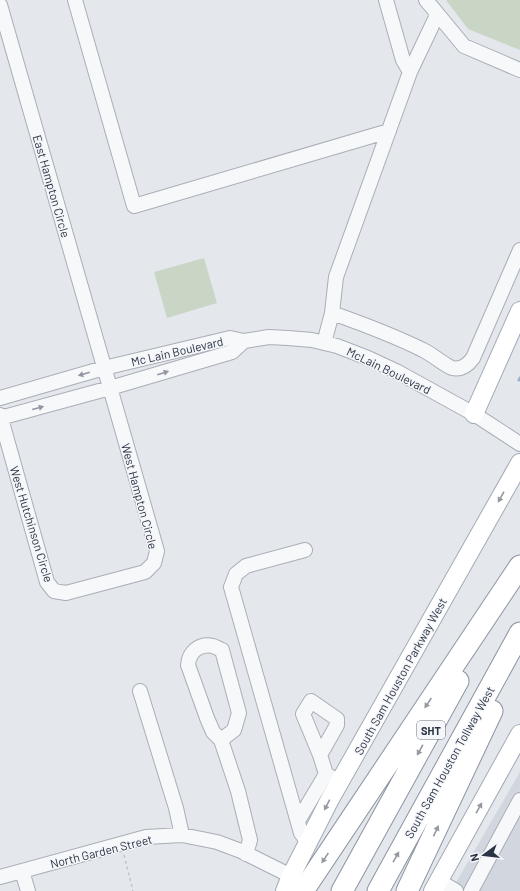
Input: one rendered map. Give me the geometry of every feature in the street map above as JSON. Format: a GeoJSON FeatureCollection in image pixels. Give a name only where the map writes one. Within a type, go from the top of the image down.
{"type":"FeatureCollection","features":[{"type":"Feature","properties":{"kind":"highway"},"geometry":{"type":"LineString","coordinates":[[293,886],[520,567]]}},
{"type":"Feature","properties":{"kind":"highway","name":"SHT"},"geometry":{"type":"LineString","coordinates":[[342,891],[520,567]]}},
{"type":"Feature","properties":{"kind":"highway","name":"South Sam Houston Tollway West"},"geometry":{"type":"LineString","coordinates":[[378,891],[520,633]]}},
{"type":"Feature","properties":{"kind":"highway"},"geometry":{"type":"LineString","coordinates":[[407,891],[520,649]]}},
{"type":"Feature","properties":{"kind":"main road"},"geometry":{"type":"LineString","coordinates":[[474,414],[520,311]]}},
{"type":"Feature","properties":{"kind":"main road","name":"South Sam Houston Parkway West"},"geometry":{"type":"LineString","coordinates":[[293,886],[333,778],[520,463]]}},
{"type":"Feature","properties":{"kind":"main road"},"geometry":{"type":"LineString","coordinates":[[436,886],[520,734]]}},
{"type":"Feature","properties":{"kind":"street"},"geometry":{"type":"LineString","coordinates":[[75,0],[134,206],[389,131]]}},
{"type":"Feature","properties":{"kind":"street"},"geometry":{"type":"LineString","coordinates":[[386,0],[403,60],[410,72]]}},
{"type":"Feature","properties":{"kind":"street"},"geometry":{"type":"LineString","coordinates":[[426,0],[464,46],[520,70]]}},
{"type":"Feature","properties":{"kind":"street","name":"East Hampton Circle"},"geometry":{"type":"LineString","coordinates":[[0,5],[104,368]]}},
{"type":"Feature","properties":{"kind":"street"},"geometry":{"type":"LineString","coordinates":[[324,343],[332,313],[336,277],[410,72],[437,15]]}},
{"type":"Feature","properties":{"kind":"street"},"geometry":{"type":"LineString","coordinates":[[332,313],[383,331],[425,351],[452,368],[461,368],[469,365],[473,358],[520,250]]}},
{"type":"Feature","properties":{"kind":"street","name":"McLain Boulevard"},"geometry":{"type":"LineString","coordinates":[[244,341],[269,337],[288,338],[337,346],[396,371],[474,414],[520,444]]}},
{"type":"Feature","properties":{"kind":"street","name":"Mc Lain Boulevard"},"geometry":{"type":"LineString","coordinates":[[0,398],[104,368],[230,338],[244,341]]}},
{"type":"Feature","properties":{"kind":"street","name":"Mc Lain Boulevard"},"geometry":{"type":"LineString","coordinates":[[0,417],[110,388],[232,352],[244,341]]}},
{"type":"Feature","properties":{"kind":"street"},"geometry":{"type":"LineString","coordinates":[[182,350],[187,366]]}},
{"type":"Feature","properties":{"kind":"street","name":"West Hampton Circle"},"geometry":{"type":"LineString","coordinates":[[96,584],[145,572],[154,563],[157,551],[104,368]]}},
{"type":"Feature","properties":{"kind":"street","name":"West Hutchinson Circle"},"geometry":{"type":"LineString","coordinates":[[0,417],[47,582],[54,591],[66,593],[96,584]]}},
{"type":"Feature","properties":{"kind":"street"},"geometry":{"type":"LineString","coordinates":[[305,550],[246,566],[236,574],[231,587],[301,834],[308,843]]}},
{"type":"Feature","properties":{"kind":"street"},"geometry":{"type":"LineString","coordinates":[[222,740],[234,730],[239,713],[222,650],[213,646],[203,646],[193,650],[188,658],[188,665],[207,718],[214,732],[222,740],[238,791],[250,840],[246,854]]}},
{"type":"Feature","properties":{"kind":"street"},"geometry":{"type":"LineString","coordinates":[[140,691],[176,808],[182,835]]}},
{"type":"Feature","properties":{"kind":"street"},"geometry":{"type":"LineString","coordinates":[[298,821],[333,778],[320,755]]}},
{"type":"Feature","properties":{"kind":"street"},"geometry":{"type":"LineString","coordinates":[[471,891],[520,800]]}},
{"type":"Feature","properties":{"kind":"street","name":"North Garden Street"},"geometry":{"type":"LineString","coordinates":[[0,877],[146,837],[182,835],[217,842],[246,854],[293,886]]}},
{"type":"Feature","properties":{"kind":"street"},"geometry":{"type":"LineString","coordinates":[[22,871],[28,891]]}},
{"type":"Feature","properties":{"kind":"street"},"geometry":{"type":"LineString","coordinates":[[436,886],[456,891]]}},
{"type":"Feature","properties":{"kind":"path"},"geometry":{"type":"LineString","coordinates":[[120,843],[133,891]]}},
{"type":"Feature","properties":{"kind":"shaded area"},"geometry":{"type":"Polygon","coordinates":[[[520,772],[520,891],[451,891],[520,772]]]}},
{"type":"Feature","properties":{"kind":"green space"},"geometry":{"type":"Polygon","coordinates":[[[446,0],[520,0],[520,50],[468,29],[446,0]]]}},
{"type":"Feature","properties":{"kind":"green space"},"geometry":{"type":"Polygon","coordinates":[[[204,258],[217,303],[167,318],[154,272],[204,258]]]}}]}
